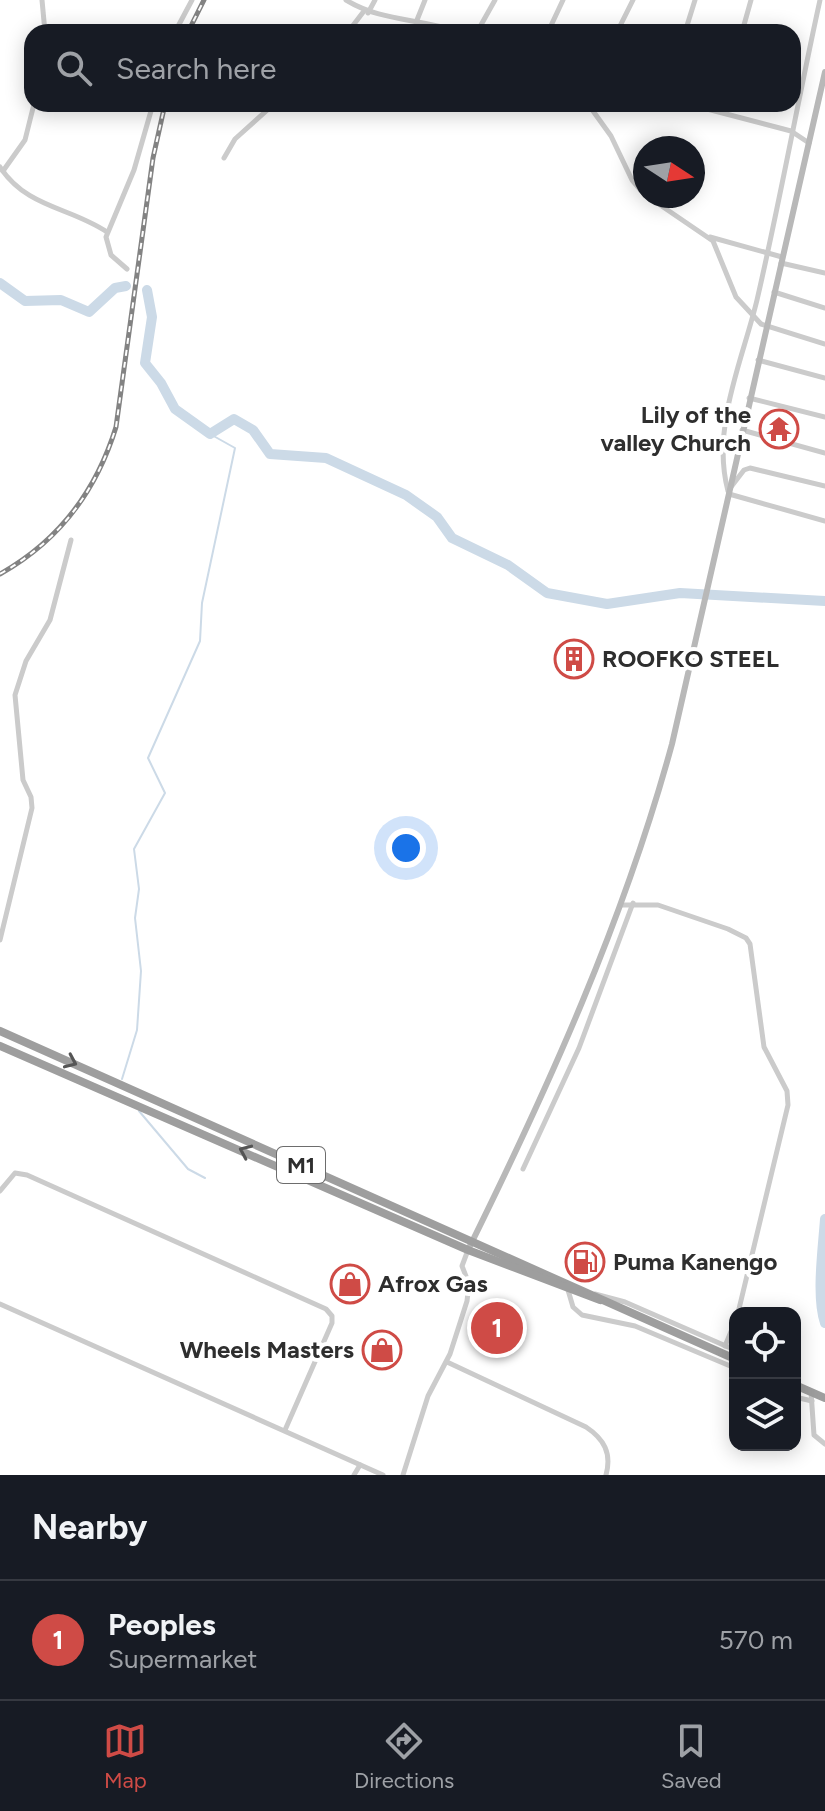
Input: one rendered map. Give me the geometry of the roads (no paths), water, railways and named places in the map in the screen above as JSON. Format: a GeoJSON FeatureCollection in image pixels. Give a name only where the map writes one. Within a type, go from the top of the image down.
{"type":"FeatureCollection","features":[{"type":"Feature","properties":{"kind":"highway","name":"M1"},"geometry":{"type":"LineString","coordinates":[[0,1031],[568,1290],[601,1300],[729,1356]]}},
{"type":"Feature","properties":{"kind":"highway","name":"M1"},"geometry":{"type":"LineString","coordinates":[[0,1046],[470,1246],[592,1293],[601,1300]]}},
{"type":"Feature","properties":{"kind":"highway"},"geometry":{"type":"LineString","coordinates":[[801,1389],[812,1397],[825,1398]]}},
{"type":"Feature","properties":{"kind":"main road"},"geometry":{"type":"LineString","coordinates":[[470,1246],[572,1026],[622,905],[672,744],[748,397],[825,72]]}},
{"type":"Feature","properties":{"kind":"street"},"geometry":{"type":"LineString","coordinates":[[42,0],[44,24]]}},
{"type":"Feature","properties":{"kind":"street"},"geometry":{"type":"LineString","coordinates":[[346,0],[366,12],[431,24]]}},
{"type":"Feature","properties":{"kind":"street"},"geometry":{"type":"LineString","coordinates":[[355,24],[375,0]]}},
{"type":"Feature","properties":{"kind":"street"},"geometry":{"type":"LineString","coordinates":[[417,20],[425,0]]}},
{"type":"Feature","properties":{"kind":"street"},"geometry":{"type":"LineString","coordinates":[[482,24],[495,0]]}},
{"type":"Feature","properties":{"kind":"street"},"geometry":{"type":"LineString","coordinates":[[552,24],[563,0]]}},
{"type":"Feature","properties":{"kind":"street"},"geometry":{"type":"LineString","coordinates":[[621,24],[633,0]]}},
{"type":"Feature","properties":{"kind":"street"},"geometry":{"type":"LineString","coordinates":[[688,24],[695,0]]}},
{"type":"Feature","properties":{"kind":"street"},"geometry":{"type":"LineString","coordinates":[[744,24],[751,0]]}},
{"type":"Feature","properties":{"kind":"street"},"geometry":{"type":"LineString","coordinates":[[801,86],[820,0]]}},
{"type":"Feature","properties":{"kind":"street"},"geometry":{"type":"LineString","coordinates":[[179,24],[189,2]]}},
{"type":"Feature","properties":{"kind":"street"},"geometry":{"type":"LineString","coordinates":[[32,112],[25,140],[1,169],[28,197],[53,209],[82,216],[107,232]]}},
{"type":"Feature","properties":{"kind":"street"},"geometry":{"type":"LineString","coordinates":[[127,269],[110,252],[107,232],[134,170],[151,112]]}},
{"type":"Feature","properties":{"kind":"street"},"geometry":{"type":"LineString","coordinates":[[224,158],[235,139],[265,112]]}},
{"type":"Feature","properties":{"kind":"street"},"geometry":{"type":"LineString","coordinates":[[594,112],[611,136],[633,181]]}},
{"type":"Feature","properties":{"kind":"street"},"geometry":{"type":"LineString","coordinates":[[728,112],[791,131],[809,143]]}},
{"type":"Feature","properties":{"kind":"street"},"geometry":{"type":"LineString","coordinates":[[728,492],[722,472],[727,411],[752,315],[795,112]]}},
{"type":"Feature","properties":{"kind":"street"},"geometry":{"type":"LineString","coordinates":[[664,208],[706,236],[717,248],[736,297],[766,327],[825,344]]}},
{"type":"Feature","properties":{"kind":"street"},"geometry":{"type":"LineString","coordinates":[[706,236],[766,252],[781,260],[825,273]]}},
{"type":"Feature","properties":{"kind":"street"},"geometry":{"type":"LineString","coordinates":[[774,292],[825,308]]}},
{"type":"Feature","properties":{"kind":"street"},"geometry":{"type":"LineString","coordinates":[[758,360],[825,378]]}},
{"type":"Feature","properties":{"kind":"street"},"geometry":{"type":"LineString","coordinates":[[748,397],[825,417]]}},
{"type":"Feature","properties":{"kind":"street"},"geometry":{"type":"LineString","coordinates":[[742,430],[825,453]]}},
{"type":"Feature","properties":{"kind":"street"},"geometry":{"type":"LineString","coordinates":[[728,492],[744,470],[750,468],[825,486]]}},
{"type":"Feature","properties":{"kind":"street"},"geometry":{"type":"LineString","coordinates":[[728,492],[825,521]]}},
{"type":"Feature","properties":{"kind":"street"},"geometry":{"type":"LineString","coordinates":[[0,940],[32,808],[23,780],[15,695],[26,661],[50,620],[71,540]]}},
{"type":"Feature","properties":{"kind":"street"},"geometry":{"type":"LineString","coordinates":[[523,1169],[579,1048],[633,903]]}},
{"type":"Feature","properties":{"kind":"street"},"geometry":{"type":"LineString","coordinates":[[622,905],[652,903],[682,916],[709,922],[746,938],[750,944],[764,1047],[787,1091],[788,1105],[739,1307]]}},
{"type":"Feature","properties":{"kind":"street"},"geometry":{"type":"LineString","coordinates":[[0,1191],[15,1173],[27,1175],[326,1309],[332,1316],[332,1323],[285,1430]]}},
{"type":"Feature","properties":{"kind":"street"},"geometry":{"type":"LineString","coordinates":[[403,1475],[428,1396],[447,1362],[469,1291],[462,1266],[470,1246]]}},
{"type":"Feature","properties":{"kind":"street"},"geometry":{"type":"LineString","coordinates":[[568,1290],[573,1307],[582,1315],[635,1326],[729,1365]]}},
{"type":"Feature","properties":{"kind":"street"},"geometry":{"type":"LineString","coordinates":[[592,1293],[625,1302],[729,1348]]}},
{"type":"Feature","properties":{"kind":"street"},"geometry":{"type":"LineString","coordinates":[[0,1304],[383,1475]]}},
{"type":"Feature","properties":{"kind":"street"},"geometry":{"type":"LineString","coordinates":[[725,1346],[729,1336]]}},
{"type":"Feature","properties":{"kind":"street"},"geometry":{"type":"LineString","coordinates":[[447,1362],[593,1431],[607,1450],[606,1475]]}},
{"type":"Feature","properties":{"kind":"street"},"geometry":{"type":"LineString","coordinates":[[801,1397],[812,1397],[814,1435],[825,1444]]}},
{"type":"Feature","properties":{"kind":"street"},"geometry":{"type":"LineString","coordinates":[[354,1475],[360,1465]]}},
{"type":"Feature","properties":{"kind":"waterway"},"geometry":{"type":"LineString","coordinates":[[0,283],[25,301],[61,300],[89,312],[115,288],[126,286]]}},
{"type":"Feature","properties":{"kind":"waterway"},"geometry":{"type":"LineString","coordinates":[[147,290],[152,317],[145,363],[161,383],[175,409],[210,434],[234,419],[253,430],[270,454],[326,458],[406,495],[437,517],[452,538],[508,565],[547,593],[607,604],[680,593],[825,601]]}},
{"type":"Feature","properties":{"kind":"waterway"},"geometry":{"type":"LineString","coordinates":[[122,1079],[137,1030],[141,971],[135,918],[139,889],[134,849],[165,793],[148,758],[200,641],[202,603],[235,448],[210,434]]}},
{"type":"Feature","properties":{"kind":"waterway"},"geometry":{"type":"LineString","coordinates":[[139,1111],[188,1169],[205,1178]]}},
{"type":"Feature","properties":{"kind":"waterway"},"geometry":{"type":"LineString","coordinates":[[825,1219],[821,1286],[825,1323]]}},
{"type":"Feature","properties":{"kind":"railway"},"geometry":{"type":"LineString","coordinates":[[192,24],[204,0]]}},
{"type":"Feature","properties":{"kind":"railway"},"geometry":{"type":"LineString","coordinates":[[0,574],[40,546],[73,512],[108,451],[116,427],[153,158],[163,112]]}},
{"type":"Feature","properties":{"kind":"place","name":"Lily of the valley Church"},"geometry":{"type":"Point","coordinates":[779,429]}},
{"type":"Feature","properties":{"kind":"place","name":"ROOFKO STEEL"},"geometry":{"type":"Point","coordinates":[574,659]}},
{"type":"Feature","properties":{"kind":"place","name":"Puma Kanengo"},"geometry":{"type":"Point","coordinates":[585,1262]}},
{"type":"Feature","properties":{"kind":"place","name":"Afrox Gas"},"geometry":{"type":"Point","coordinates":[350,1284]}},
{"type":"Feature","properties":{"kind":"place","name":"Peoples"},"geometry":{"type":"Point","coordinates":[497,1328]}},
{"type":"Feature","properties":{"kind":"place","name":"Wheels Masters"},"geometry":{"type":"Point","coordinates":[382,1350]}}]}
